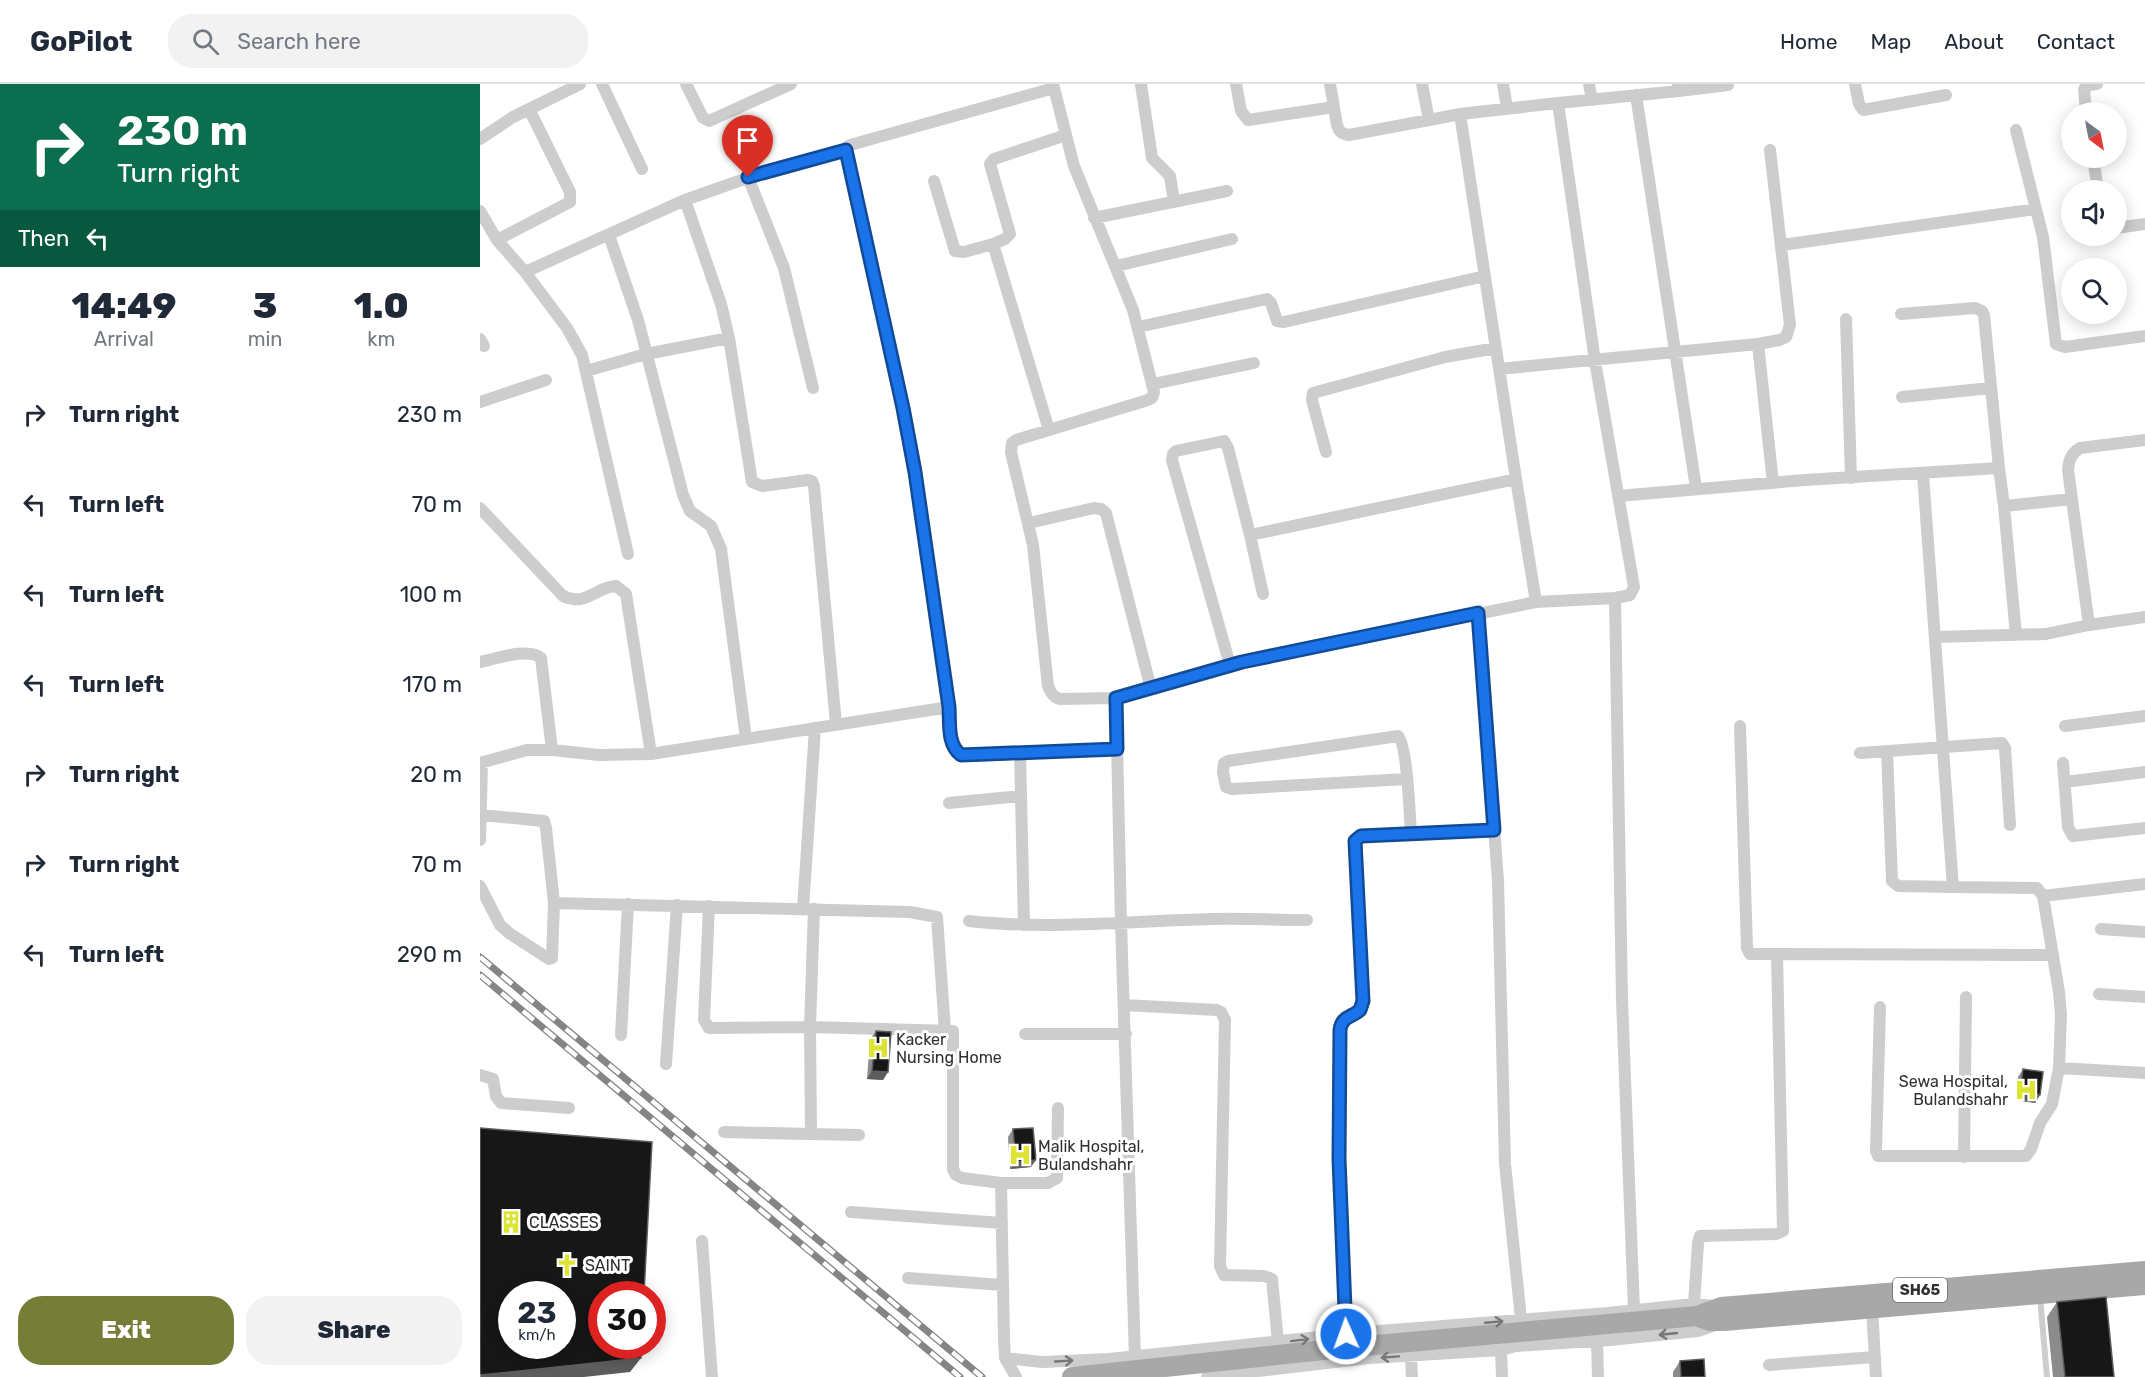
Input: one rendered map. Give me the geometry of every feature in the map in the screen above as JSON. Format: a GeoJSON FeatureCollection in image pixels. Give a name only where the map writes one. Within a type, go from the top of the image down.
{"type":"FeatureCollection","features":[{"type":"Feature","properties":{"kind":"main road","name":"SH65"},"geometry":{"type":"LineString","coordinates":[[1723,1314],[2145,1271]]}},
{"type":"Feature","properties":{"kind":"main road","name":"SH65"},"geometry":{"type":"LineString","coordinates":[[1072,1377],[1695,1310],[1723,1314],[1872,1308],[2145,1285]]}},
{"type":"Feature","properties":{"kind":"street"},"geometry":{"type":"LineString","coordinates":[[480,139],[513,117],[530,109],[556,89],[580,84]]}},
{"type":"Feature","properties":{"kind":"street"},"geometry":{"type":"LineString","coordinates":[[602,84],[642,169]]}},
{"type":"Feature","properties":{"kind":"street"},"geometry":{"type":"LineString","coordinates":[[686,84],[703,118],[709,121],[791,84]]}},
{"type":"Feature","properties":{"kind":"street"},"geometry":{"type":"LineString","coordinates":[[1141,84],[1152,158],[1170,176],[1174,202]]}},
{"type":"Feature","properties":{"kind":"street"},"geometry":{"type":"LineString","coordinates":[[1236,84],[1241,111],[1248,120],[1334,107]]}},
{"type":"Feature","properties":{"kind":"street"},"geometry":{"type":"LineString","coordinates":[[1330,84],[1339,131],[1349,135],[1460,114],[1636,95],[1678,88],[1728,85]]}},
{"type":"Feature","properties":{"kind":"street"},"geometry":{"type":"LineString","coordinates":[[1422,84],[1429,120]]}},
{"type":"Feature","properties":{"kind":"street"},"geometry":{"type":"LineString","coordinates":[[1503,84],[1507,108]]}},
{"type":"Feature","properties":{"kind":"street"},"geometry":{"type":"LineString","coordinates":[[1589,84],[1592,100]]}},
{"type":"Feature","properties":{"kind":"street"},"geometry":{"type":"LineString","coordinates":[[1855,84],[1860,109],[1863,110],[1946,95]]}},
{"type":"Feature","properties":{"kind":"street"},"geometry":{"type":"LineString","coordinates":[[2085,102],[2084,89],[2089,85],[2097,84]]}},
{"type":"Feature","properties":{"kind":"street"},"geometry":{"type":"LineString","coordinates":[[525,272],[685,200],[748,177],[846,150],[850,145],[1053,86],[1074,166],[1116,266],[1138,327],[1154,392],[1152,398],[1148,400],[1016,440],[1011,447],[1034,555],[1048,686],[1055,698],[1060,699],[1116,698],[1242,662],[1478,613],[1536,602],[1615,598],[1630,595],[1634,587],[1595,361],[1558,103]]}},
{"type":"Feature","properties":{"kind":"street"},"geometry":{"type":"LineString","coordinates":[[1636,95],[1696,488]]}},
{"type":"Feature","properties":{"kind":"street"},"geometry":{"type":"LineString","coordinates":[[497,240],[570,202],[570,192],[530,109]]}},
{"type":"Feature","properties":{"kind":"street"},"geometry":{"type":"LineString","coordinates":[[1460,114],[1536,602]]}},
{"type":"Feature","properties":{"kind":"street"},"geometry":{"type":"LineString","coordinates":[[2016,130],[2048,263],[2056,344],[2065,347],[2145,336]]}},
{"type":"Feature","properties":{"kind":"street"},"geometry":{"type":"LineString","coordinates":[[934,181],[955,251],[964,252],[993,244],[1010,234],[991,161],[1066,135]]}},
{"type":"Feature","properties":{"kind":"street"},"geometry":{"type":"LineString","coordinates":[[846,150],[915,472],[954,750],[961,755],[1117,749]]}},
{"type":"Feature","properties":{"kind":"street"},"geometry":{"type":"LineString","coordinates":[[1499,369],[1676,353],[1758,344],[1786,338],[1790,325],[1770,150]]}},
{"type":"Feature","properties":{"kind":"street"},"geometry":{"type":"LineString","coordinates":[[748,177],[784,268],[813,388]]}},
{"type":"Feature","properties":{"kind":"street"},"geometry":{"type":"LineString","coordinates":[[1095,219],[1227,191]]}},
{"type":"Feature","properties":{"kind":"street"},"geometry":{"type":"LineString","coordinates":[[685,200],[721,304],[729,338],[752,482],[762,486],[808,480],[812,481],[814,486],[836,724]]}},
{"type":"Feature","properties":{"kind":"street"},"geometry":{"type":"LineString","coordinates":[[1782,245],[2036,209]]}},
{"type":"Feature","properties":{"kind":"street"},"geometry":{"type":"LineString","coordinates":[[480,212],[497,240],[525,272],[575,341],[586,371],[628,554]]}},
{"type":"Feature","properties":{"kind":"street"},"geometry":{"type":"LineString","coordinates":[[2127,226],[2145,224]]}},
{"type":"Feature","properties":{"kind":"street"},"geometry":{"type":"LineString","coordinates":[[609,235],[627,286],[683,495],[690,511],[711,526],[721,549],[746,739]]}},
{"type":"Feature","properties":{"kind":"street"},"geometry":{"type":"LineString","coordinates":[[1116,266],[1232,239]]}},
{"type":"Feature","properties":{"kind":"street"},"geometry":{"type":"LineString","coordinates":[[993,244],[1049,430]]}},
{"type":"Feature","properties":{"kind":"street"},"geometry":{"type":"LineString","coordinates":[[1138,327],[1267,299],[1271,303],[1277,321],[1284,322],[1485,276]]}},
{"type":"Feature","properties":{"kind":"street"},"geometry":{"type":"LineString","coordinates":[[1901,314],[1975,308],[1980,309],[1984,315],[2016,635]]}},
{"type":"Feature","properties":{"kind":"street"},"geometry":{"type":"LineString","coordinates":[[1846,319],[1851,478]]}},
{"type":"Feature","properties":{"kind":"street"},"geometry":{"type":"LineString","coordinates":[[586,371],[646,354],[729,338]]}},
{"type":"Feature","properties":{"kind":"street"},"geometry":{"type":"LineString","coordinates":[[1758,344],[1773,483]]}},
{"type":"Feature","properties":{"kind":"street"},"geometry":{"type":"LineString","coordinates":[[1326,452],[1312,393],[1445,357],[1496,348]]}},
{"type":"Feature","properties":{"kind":"street"},"geometry":{"type":"LineString","coordinates":[[1153,384],[1254,363]]}},
{"type":"Feature","properties":{"kind":"street"},"geometry":{"type":"LineString","coordinates":[[480,402],[546,380]]}},
{"type":"Feature","properties":{"kind":"street"},"geometry":{"type":"LineString","coordinates":[[1902,397],[1991,388]]}},
{"type":"Feature","properties":{"kind":"street"},"geometry":{"type":"LineString","coordinates":[[2090,625],[2068,470],[2069,459],[2073,452],[2080,448],[2145,440]]}},
{"type":"Feature","properties":{"kind":"street"},"geometry":{"type":"LineString","coordinates":[[1242,662],[1231,662],[1228,658],[1172,460],[1176,451],[1220,441],[1227,444],[1263,594]]}},
{"type":"Feature","properties":{"kind":"street"},"geometry":{"type":"LineString","coordinates":[[1618,496],[1696,488],[1999,468]]}},
{"type":"Feature","properties":{"kind":"street"},"geometry":{"type":"LineString","coordinates":[[1923,474],[1953,887]]}},
{"type":"Feature","properties":{"kind":"street"},"geometry":{"type":"LineString","coordinates":[[1250,535],[1516,479]]}},
{"type":"Feature","properties":{"kind":"street"},"geometry":{"type":"LineString","coordinates":[[2004,506],[2072,498]]}},
{"type":"Feature","properties":{"kind":"street"},"geometry":{"type":"LineString","coordinates":[[480,508],[563,596],[578,600],[609,586],[616,586],[626,594],[651,754]]}},
{"type":"Feature","properties":{"kind":"street"},"geometry":{"type":"LineString","coordinates":[[1029,523],[1094,508],[1106,513],[1149,681],[1148,689]]}},
{"type":"Feature","properties":{"kind":"street"},"geometry":{"type":"LineString","coordinates":[[1615,598],[1622,1000],[1634,1310]]}},
{"type":"Feature","properties":{"kind":"street"},"geometry":{"type":"LineString","coordinates":[[1478,613],[1500,920],[1505,1155],[1521,1319]]}},
{"type":"Feature","properties":{"kind":"street"},"geometry":{"type":"LineString","coordinates":[[1935,637],[2046,634],[2145,617]]}},
{"type":"Feature","properties":{"kind":"street"},"geometry":{"type":"LineString","coordinates":[[480,662],[529,652],[538,654],[541,658],[552,750]]}},
{"type":"Feature","properties":{"kind":"street"},"geometry":{"type":"LineString","coordinates":[[1116,698],[1135,1357]]}},
{"type":"Feature","properties":{"kind":"street"},"geometry":{"type":"LineString","coordinates":[[480,840],[481,763],[526,750],[600,755],[651,754],[949,707]]}},
{"type":"Feature","properties":{"kind":"street"},"geometry":{"type":"LineString","coordinates":[[2065,726],[2145,716]]}},
{"type":"Feature","properties":{"kind":"street"},"geometry":{"type":"LineString","coordinates":[[1740,726],[1747,948],[1753,956],[2053,955]]}},
{"type":"Feature","properties":{"kind":"street"},"geometry":{"type":"LineString","coordinates":[[811,1134],[808,909],[815,728]]}},
{"type":"Feature","properties":{"kind":"street"},"geometry":{"type":"LineString","coordinates":[[1406,778],[1232,789],[1226,787],[1222,767],[1228,761],[1398,736],[1403,744],[1411,834]]}},
{"type":"Feature","properties":{"kind":"street"},"geometry":{"type":"LineString","coordinates":[[1860,753],[1942,746],[1998,743],[2004,745],[2010,825]]}},
{"type":"Feature","properties":{"kind":"street"},"geometry":{"type":"LineString","coordinates":[[1880,1007],[1877,1155],[1882,1157],[2022,1157],[2029,1153],[2035,1134],[2052,1104],[2059,1068],[2061,1015],[2043,896],[2037,888],[2032,887],[1898,886],[1892,881],[1887,751]]}},
{"type":"Feature","properties":{"kind":"street"},"geometry":{"type":"LineString","coordinates":[[1020,753],[1024,925]]}},
{"type":"Feature","properties":{"kind":"street"},"geometry":{"type":"LineString","coordinates":[[2063,763],[2068,827],[2073,836],[2145,828]]}},
{"type":"Feature","properties":{"kind":"street"},"geometry":{"type":"LineString","coordinates":[[2065,782],[2145,772]]}},
{"type":"Feature","properties":{"kind":"street"},"geometry":{"type":"LineString","coordinates":[[949,803],[1021,796]]}},
{"type":"Feature","properties":{"kind":"street"},"geometry":{"type":"LineString","coordinates":[[480,886],[500,925],[549,959],[552,958],[554,903],[544,821],[481,815]]}},
{"type":"Feature","properties":{"kind":"street"},"geometry":{"type":"LineString","coordinates":[[1346,1334],[1339,1159],[1340,1030],[1345,1017],[1360,1010],[1363,1001],[1355,841],[1361,836],[1494,830]]}},
{"type":"Feature","properties":{"kind":"street"},"geometry":{"type":"LineString","coordinates":[[2043,896],[2145,884]]}},
{"type":"Feature","properties":{"kind":"street"},"geometry":{"type":"LineString","coordinates":[[554,903],[910,912],[937,917],[945,1031]]}},
{"type":"Feature","properties":{"kind":"street"},"geometry":{"type":"LineString","coordinates":[[621,1035],[628,904]]}},
{"type":"Feature","properties":{"kind":"street"},"geometry":{"type":"LineString","coordinates":[[666,1064],[677,905]]}},
{"type":"Feature","properties":{"kind":"street"},"geometry":{"type":"LineString","coordinates":[[709,906],[704,1020],[707,1027],[953,1031],[953,1169],[956,1175],[962,1178],[1001,1183],[1048,1183],[1057,1178],[1058,1108]]}},
{"type":"Feature","properties":{"kind":"street"},"geometry":{"type":"LineString","coordinates":[[969,921],[1024,925],[1214,919],[1307,920]]}},
{"type":"Feature","properties":{"kind":"street"},"geometry":{"type":"LineString","coordinates":[[2101,929],[2145,932]]}},
{"type":"Feature","properties":{"kind":"street"},"geometry":{"type":"LineString","coordinates":[[1005,1358],[1042,1362],[1135,1357],[1346,1334],[1521,1319],[1634,1310],[1695,1310],[1700,1236],[1776,1234],[1783,1231],[1777,956]]}},
{"type":"Feature","properties":{"kind":"street"},"geometry":{"type":"LineString","coordinates":[[2099,994],[2145,997]]}},
{"type":"Feature","properties":{"kind":"street"},"geometry":{"type":"LineString","coordinates":[[1964,1157],[1966,997]]}},
{"type":"Feature","properties":{"kind":"street"},"geometry":{"type":"LineString","coordinates":[[1124,1005],[1217,1010],[1223,1015],[1220,1266],[1224,1275],[1264,1276],[1272,1279],[1278,1342]]}},
{"type":"Feature","properties":{"kind":"street"},"geometry":{"type":"LineString","coordinates":[[1025,1034],[1126,1034]]}},
{"type":"Feature","properties":{"kind":"street"},"geometry":{"type":"LineString","coordinates":[[2059,1068],[2145,1073]]}},
{"type":"Feature","properties":{"kind":"street"},"geometry":{"type":"LineString","coordinates":[[480,1075],[493,1079],[496,1096],[501,1103],[569,1108]]}},
{"type":"Feature","properties":{"kind":"street"},"geometry":{"type":"LineString","coordinates":[[723,1132],[860,1135]]}},
{"type":"Feature","properties":{"kind":"street"},"geometry":{"type":"LineString","coordinates":[[1001,1183],[1005,1358],[1016,1377]]}},
{"type":"Feature","properties":{"kind":"street"},"geometry":{"type":"LineString","coordinates":[[851,1212],[1002,1223]]}},
{"type":"Feature","properties":{"kind":"street"},"geometry":{"type":"LineString","coordinates":[[702,1241],[711,1377]]}},
{"type":"Feature","properties":{"kind":"street"},"geometry":{"type":"LineString","coordinates":[[908,1278],[1003,1285]]}},
{"type":"Feature","properties":{"kind":"street"},"geometry":{"type":"LineString","coordinates":[[1872,1308],[1876,1377]]}},
{"type":"Feature","properties":{"kind":"street"},"geometry":{"type":"LineString","coordinates":[[1207,1377],[1369,1358],[1502,1350],[1516,1346],[1698,1331],[1710,1328],[1723,1314]]}},
{"type":"Feature","properties":{"kind":"street"},"geometry":{"type":"LineString","coordinates":[[1597,1341],[1598,1377]]}},
{"type":"Feature","properties":{"kind":"street"},"geometry":{"type":"LineString","coordinates":[[1502,1350],[1502,1377]]}},
{"type":"Feature","properties":{"kind":"street"},"geometry":{"type":"LineString","coordinates":[[1411,1356],[1412,1377]]}},
{"type":"Feature","properties":{"kind":"street"},"geometry":{"type":"LineString","coordinates":[[1769,1365],[1875,1357]]}},
{"type":"Feature","properties":{"kind":"lane"},"geometry":{"type":"LineString","coordinates":[[2040,1294],[2047,1377]]}},
{"type":"Feature","properties":{"kind":"building"},"geometry":{"type":"Polygon","coordinates":[[[876,1031],[891,1032],[888,1072],[872,1071],[876,1031]]]}},
{"type":"Feature","properties":{"kind":"building"},"geometry":{"type":"Polygon","coordinates":[[[2023,1069],[2043,1072],[2040,1095],[2020,1093],[2023,1069]]]}},
{"type":"Feature","properties":{"kind":"building"},"geometry":{"type":"Polygon","coordinates":[[[480,1128],[652,1142],[645,1281],[588,1281],[588,1359],[632,1359],[481,1375],[480,1128]]]}},
{"type":"Feature","properties":{"kind":"building"},"geometry":{"type":"Polygon","coordinates":[[[1033,1128],[1036,1160],[1016,1162],[1013,1129],[1033,1128]]]}},
{"type":"Feature","properties":{"kind":"building"},"geometry":{"type":"Polygon","coordinates":[[[2106,1297],[2114,1377],[2065,1377],[2057,1302],[2106,1297]]]}},
{"type":"Feature","properties":{"kind":"building"},"geometry":{"type":"Polygon","coordinates":[[[1704,1359],[1705,1377],[1681,1377],[1680,1361],[1704,1359]]]}},
{"type":"Feature","properties":{"kind":"railway"},"geometry":{"type":"LineString","coordinates":[[480,957],[982,1377]]}},
{"type":"Feature","properties":{"kind":"railway"},"geometry":{"type":"LineString","coordinates":[[480,975],[960,1377]]}},
{"type":"Feature","properties":{"kind":"place","name":"Kacker Nursing Home"},"geometry":{"type":"Point","coordinates":[878,1048]}},
{"type":"Feature","properties":{"kind":"place","name":"Sewa Hospital, Bulandshahr"},"geometry":{"type":"Point","coordinates":[2026,1090]}},
{"type":"Feature","properties":{"kind":"place","name":"Malik Hospital, Bulandshahr"},"geometry":{"type":"Point","coordinates":[1020,1155]}},
{"type":"Feature","properties":{"kind":"place","name":"CLASSES"},"geometry":{"type":"Point","coordinates":[511,1222]}},
{"type":"Feature","properties":{"kind":"place","name":"SAINT"},"geometry":{"type":"Point","coordinates":[567,1265]}},
{"type":"Feature","properties":{"kind":"route"},"geometry":{"type":"LineString","coordinates":[[748,177],[846,150],[845,154],[899,386],[915,472],[949,707],[951,741],[954,750],[961,755],[1117,749],[1116,698],[1242,662],[1478,613],[1494,830],[1361,836],[1355,841],[1363,1001],[1360,1010],[1345,1017],[1340,1025],[1339,1159],[1346,1334]]}}]}
